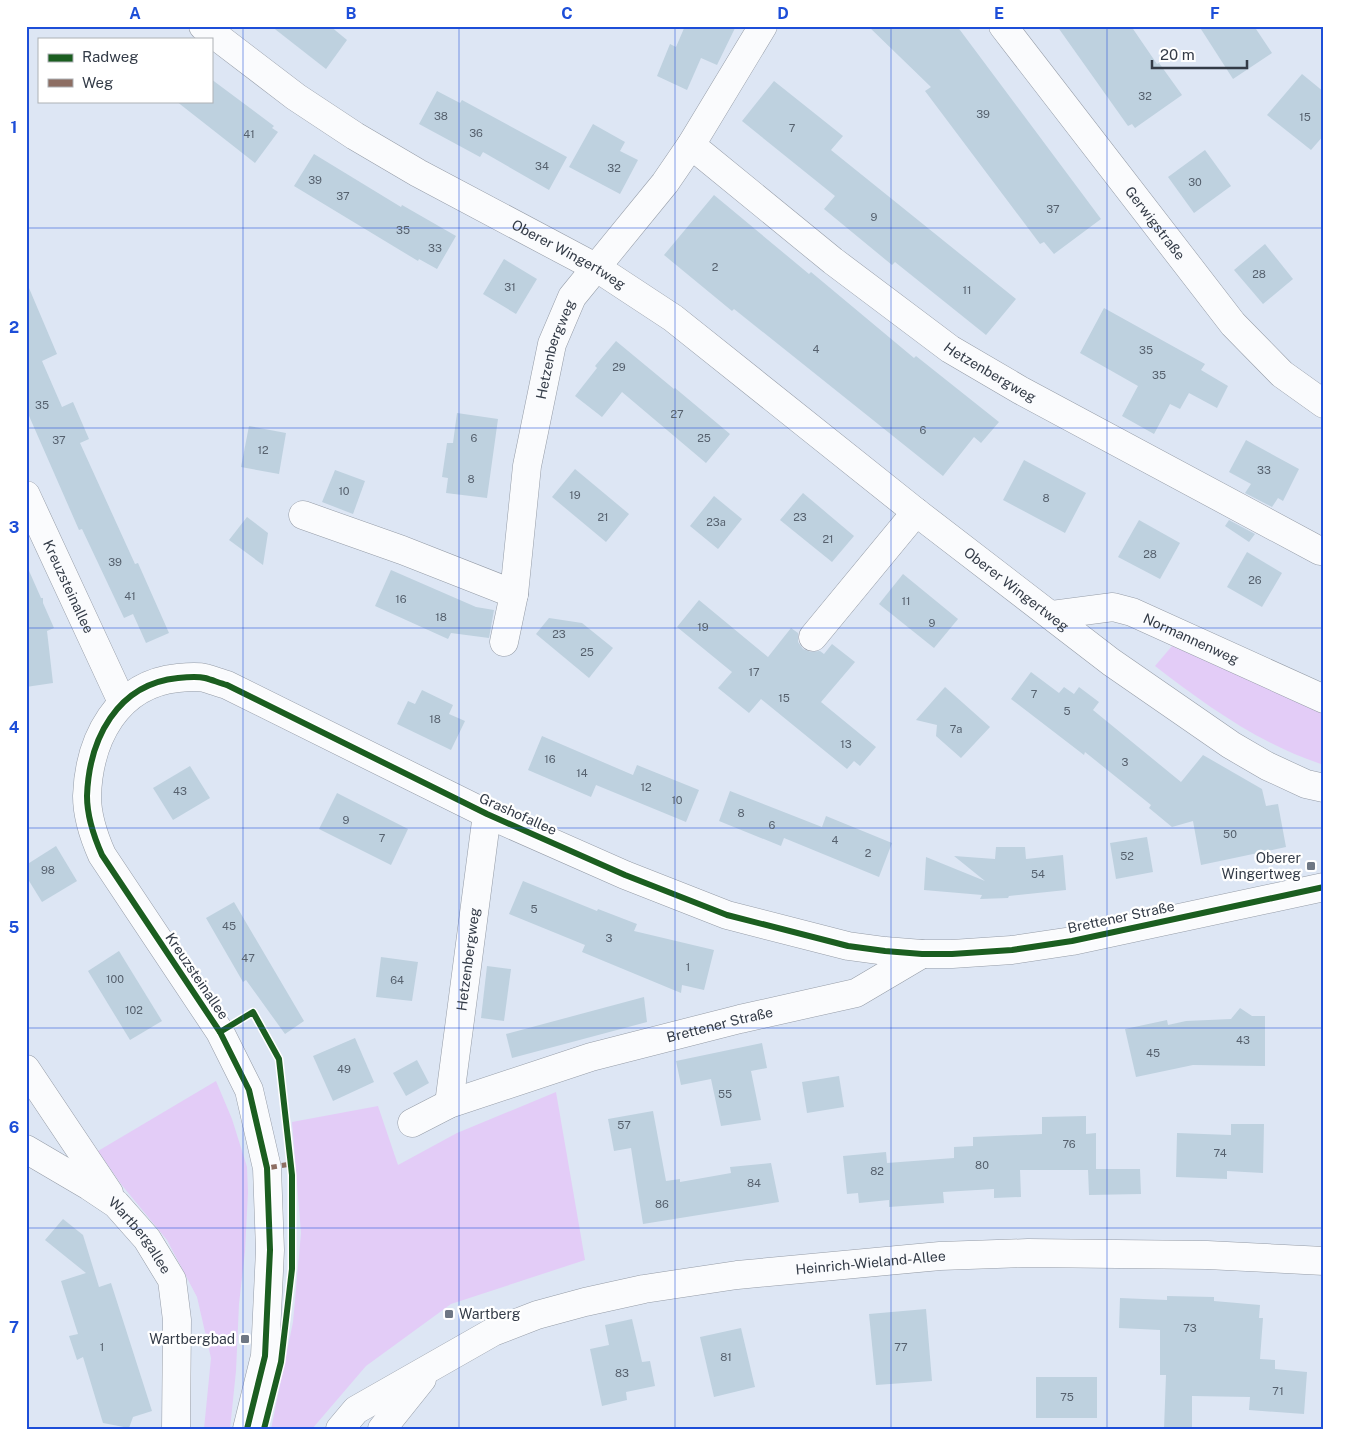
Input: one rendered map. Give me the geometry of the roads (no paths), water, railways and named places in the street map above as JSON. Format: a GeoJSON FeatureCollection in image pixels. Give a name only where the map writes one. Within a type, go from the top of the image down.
{"type":"FeatureCollection","features":[{"type":"Feature","properties":{"kind":"street","name":"Oberer Wingertweg"},"geometry":{"type":"LineString","coordinates":[[203,26],[296,97],[354,136],[418,173],[597,268],[673,318],[916,512],[1112,662],[1231,745],[1306,784],[1324,788]]}},
{"type":"Feature","properties":{"kind":"street","name":"Hetzenbergweg"},"geometry":{"type":"LineString","coordinates":[[504,642],[514,594],[527,466],[552,344],[572,297],[665,183],[691,145],[763,26]]}},
{"type":"Feature","properties":{"kind":"street","name":"Gerwigstraße"},"geometry":{"type":"LineString","coordinates":[[1003,26],[1233,324],[1282,374],[1324,404]]}},
{"type":"Feature","properties":{"kind":"street","name":"Hetzenbergweg"},"geometry":{"type":"LineString","coordinates":[[691,145],[833,261],[950,349],[1020,390],[1320,551]]}},
{"type":"Feature","properties":{"kind":"street","name":"Kreuzsteinallee"},"geometry":{"type":"LineString","coordinates":[[26,495],[122,702],[110,716],[101,735],[89,777],[87,798],[94,839],[102,856],[220,1032],[249,1090],[267,1168],[270,1250],[265,1356],[247,1429]]}},
{"type":"Feature","properties":{"kind":"street"},"geometry":{"type":"LineString","coordinates":[[813,637],[916,512]]}},
{"type":"Feature","properties":{"kind":"street"},"geometry":{"type":"LineString","coordinates":[[302,515],[402,550],[514,594]]}},
{"type":"Feature","properties":{"kind":"street","name":"Normannenweg"},"geometry":{"type":"LineString","coordinates":[[1052,615],[1113,607],[1132,612],[1324,699]]}},
{"type":"Feature","properties":{"kind":"street","name":"Grashofallee"},"geometry":{"type":"LineString","coordinates":[[122,702],[141,689],[163,680],[204,678],[227,685],[487,814],[625,875],[727,915],[848,946],[922,954]]}},
{"type":"Feature","properties":{"kind":"street","name":"Hetzenbergweg"},"geometry":{"type":"LineString","coordinates":[[449,1104],[487,814]]}},
{"type":"Feature","properties":{"kind":"street","name":"Brettener Straße"},"geometry":{"type":"LineString","coordinates":[[412,1123],[449,1104],[591,1057],[740,1019],[856,993],[922,954],[1012,950],[1072,941],[1324,887]]}},
{"type":"Feature","properties":{"kind":"street"},"geometry":{"type":"LineString","coordinates":[[26,1069],[116,1204]]}},
{"type":"Feature","properties":{"kind":"street","name":"Wartbergallee"},"geometry":{"type":"LineString","coordinates":[[26,1149],[116,1204],[147,1238],[172,1280],[177,1320],[176,1429]]}},
{"type":"Feature","properties":{"kind":"street","name":"Heinrich-Wieland-Allee"},"geometry":{"type":"LineString","coordinates":[[340,1429],[356,1410],[494,1332],[537,1315],[644,1289],[737,1275],[940,1256],[1028,1253],[1207,1255],[1324,1261]]}},
{"type":"Feature","properties":{"kind":"street","name":"Heinrich-Wieland-Allee"},"geometry":{"type":"LineString","coordinates":[[382,1429],[432,1366]]}},
{"type":"Feature","properties":{"kind":"place","name":"Oberer Wingertweg"},"geometry":{"type":"Point","coordinates":[1311,866]}},
{"type":"Feature","properties":{"kind":"place","name":"Wartberg"},"geometry":{"type":"Point","coordinates":[449,1314]}},
{"type":"Feature","properties":{"kind":"place","name":"Wartbergbad"},"geometry":{"type":"Point","coordinates":[245,1339]}}]}
